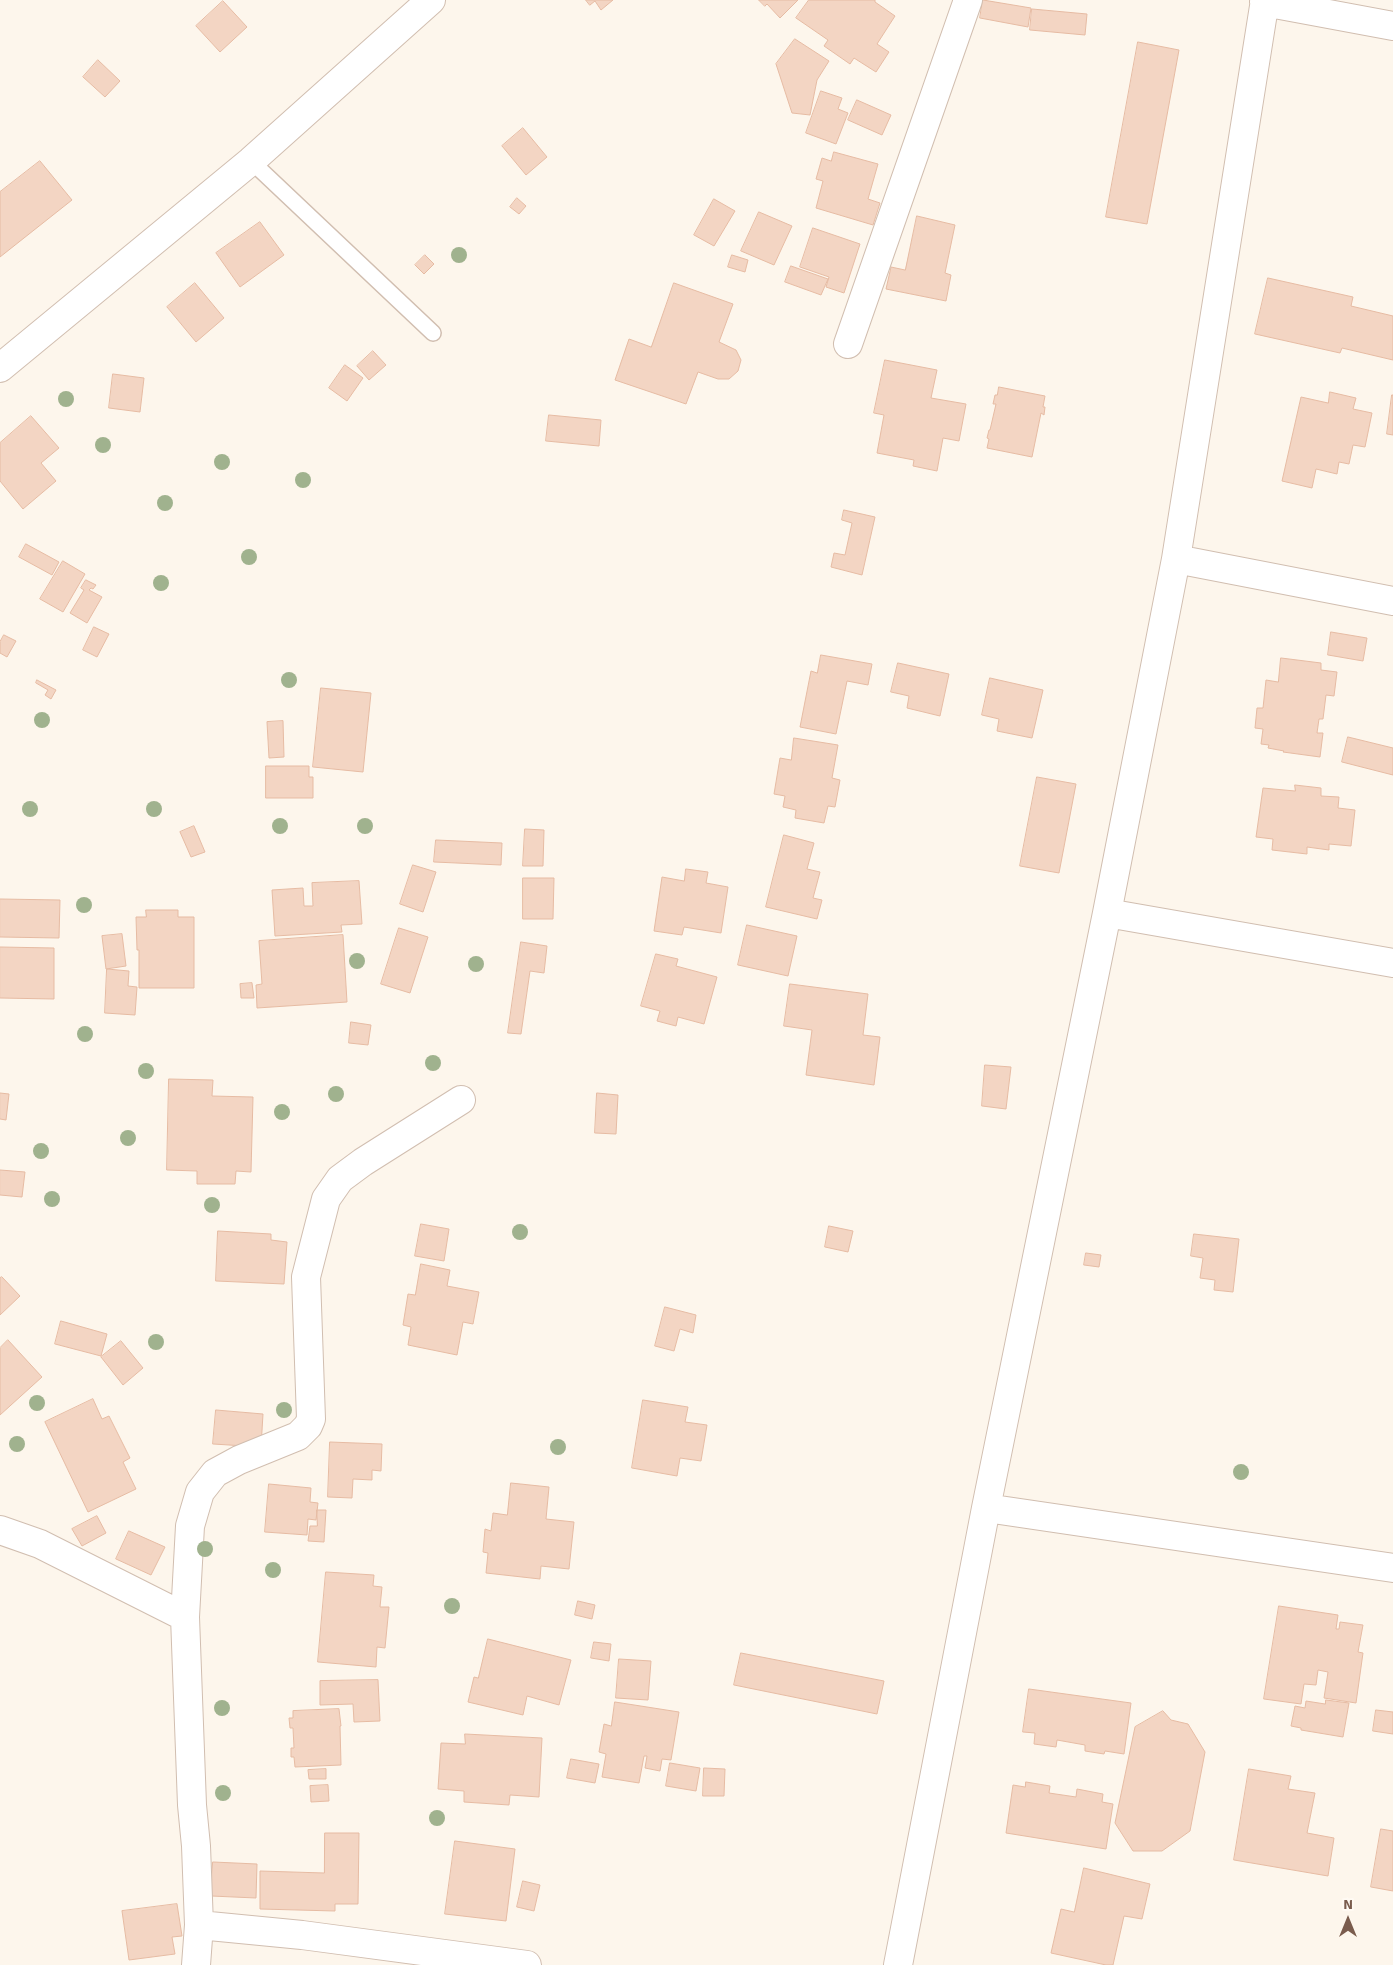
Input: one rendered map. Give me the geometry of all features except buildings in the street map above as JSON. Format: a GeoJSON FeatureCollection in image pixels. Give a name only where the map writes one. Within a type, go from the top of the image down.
{"type":"FeatureCollection","features":[{"type":"Feature","properties":{"kind":"street"},"geometry":{"type":"LineString","coordinates":[[0,368],[251,161],[431,0]]}},
{"type":"Feature","properties":{"kind":"street"},"geometry":{"type":"LineString","coordinates":[[848,344],[968,0]]}},
{"type":"Feature","properties":{"kind":"street"},"geometry":{"type":"LineString","coordinates":[[898,1965],[986,1508],[1108,913],[1176,559],[1264,1],[1393,26]]}},
{"type":"Feature","properties":{"kind":"street"},"geometry":{"type":"LineString","coordinates":[[1176,559],[1393,601]]}},
{"type":"Feature","properties":{"kind":"street"},"geometry":{"type":"LineString","coordinates":[[1108,913],[1393,963]]}},
{"type":"Feature","properties":{"kind":"street"},"geometry":{"type":"LineString","coordinates":[[196,1965],[199,1925],[185,1618],[190,1526],[200,1492],[215,1474],[239,1460],[298,1436],[308,1426],[311,1418],[306,1277],[326,1199],[340,1179],[461,1100]]}},
{"type":"Feature","properties":{"kind":"street"},"geometry":{"type":"LineString","coordinates":[[986,1508],[1393,1568]]}},
{"type":"Feature","properties":{"kind":"street"},"geometry":{"type":"LineString","coordinates":[[0,1530],[40,1544],[185,1618]]}},
{"type":"Feature","properties":{"kind":"street"},"geometry":{"type":"LineString","coordinates":[[199,1925],[302,1935],[527,1965]]}},
{"type":"Feature","properties":{"kind":"lane"},"geometry":{"type":"LineString","coordinates":[[251,161],[433,333]]}}]}
